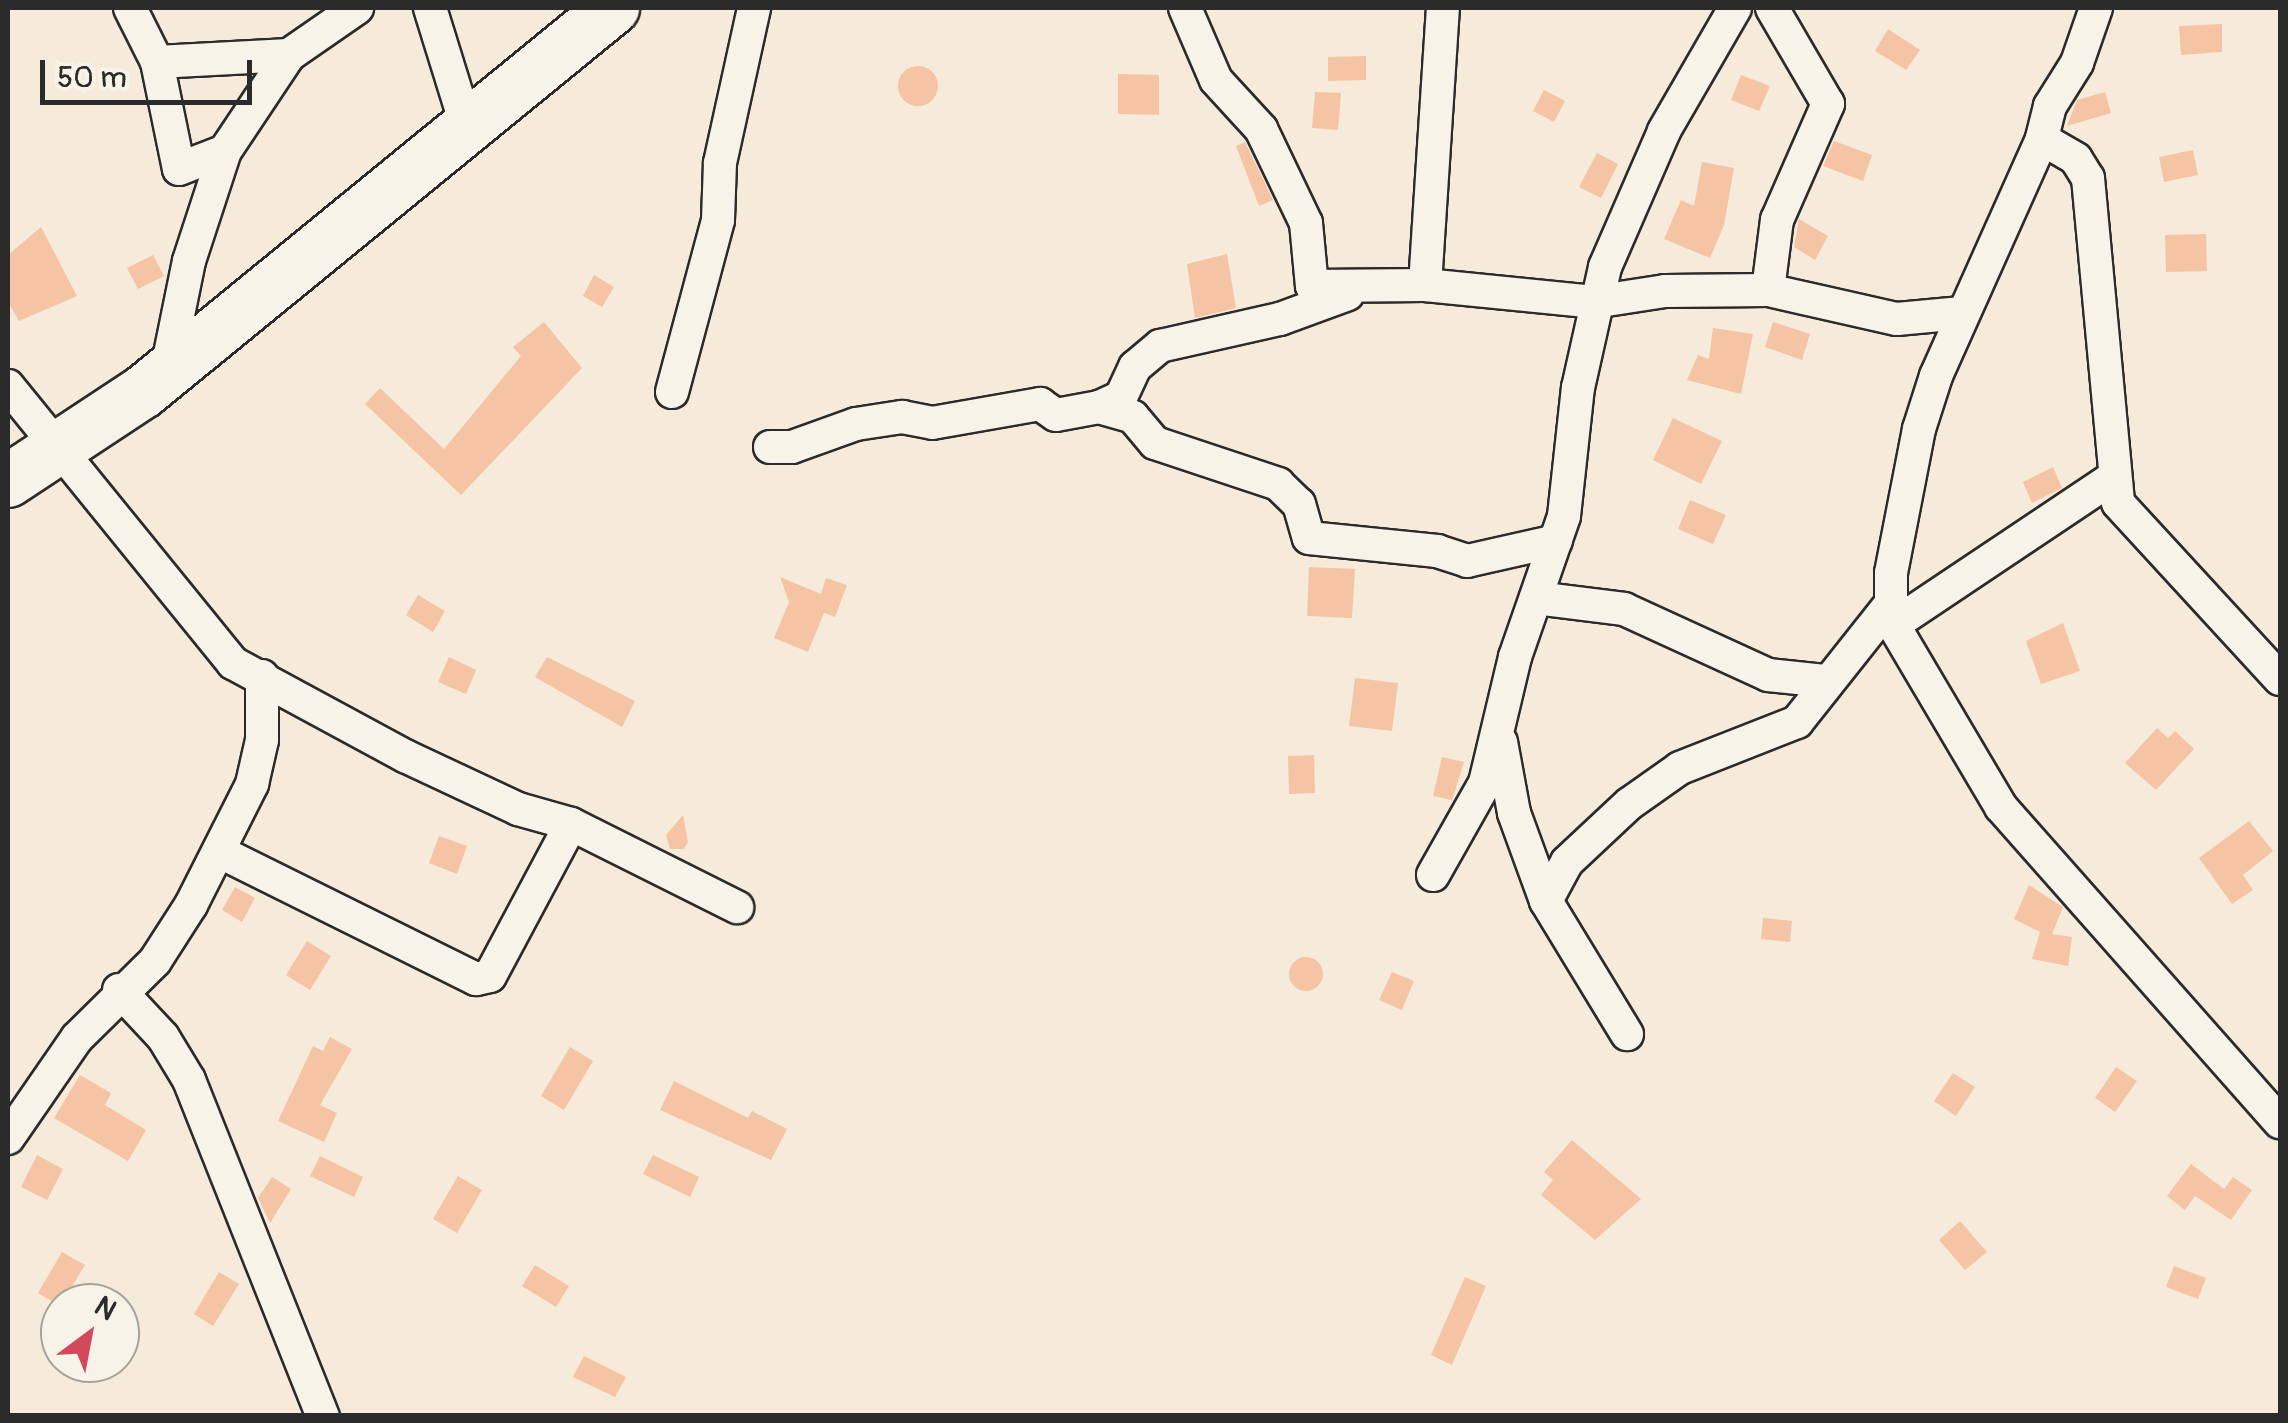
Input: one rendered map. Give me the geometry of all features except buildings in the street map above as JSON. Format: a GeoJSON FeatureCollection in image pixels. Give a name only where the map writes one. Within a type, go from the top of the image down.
{"type":"FeatureCollection","features":[{"type":"Feature","properties":{"kind":"main road"},"geometry":{"type":"LineString","coordinates":[[8,481],[56,443],[166,374],[468,131],[612,8]]}},
{"type":"Feature","properties":{"kind":"street"},"geometry":{"type":"LineString","coordinates":[[130,8],[157,62],[179,169],[225,151]]}},
{"type":"Feature","properties":{"kind":"street"},"geometry":{"type":"LineString","coordinates":[[166,374],[189,261],[225,151],[288,55],[357,8]]}},
{"type":"Feature","properties":{"kind":"street"},"geometry":{"type":"LineString","coordinates":[[430,8],[468,131]]}},
{"type":"Feature","properties":{"kind":"street"},"geometry":{"type":"LineString","coordinates":[[672,392],[712,252],[720,164],[754,8]]}},
{"type":"Feature","properties":{"kind":"street"},"geometry":{"type":"LineString","coordinates":[[1185,8],[1216,80],[1261,129],[1306,223],[1312,286],[1425,285],[1594,302],[1666,291],[1768,290],[1897,319],[1962,313]]}},
{"type":"Feature","properties":{"kind":"street"},"geometry":{"type":"LineString","coordinates":[[1425,285],[1443,8]]}},
{"type":"Feature","properties":{"kind":"street"},"geometry":{"type":"LineString","coordinates":[[1433,874],[1470,818],[1500,733],[1536,598],[1556,541],[1594,302],[1664,131],[1735,8]]}},
{"type":"Feature","properties":{"kind":"street"},"geometry":{"type":"LineString","coordinates":[[1768,290],[1776,220],[1828,104],[1772,8]]}},
{"type":"Feature","properties":{"kind":"street"},"geometry":{"type":"LineString","coordinates":[[2096,8],[2077,63],[2050,106],[2042,139],[1962,313],[1919,429],[1891,615],[2001,806],[2280,1122]]}},
{"type":"Feature","properties":{"kind":"street"},"geometry":{"type":"LineString","coordinates":[[157,62],[288,55]]}},
{"type":"Feature","properties":{"kind":"street"},"geometry":{"type":"LineString","coordinates":[[2042,139],[2076,159],[2088,178],[2098,235],[2111,479],[2118,502],[2157,552],[2280,679]]}},
{"type":"Feature","properties":{"kind":"street"},"geometry":{"type":"LineString","coordinates":[[770,447],[792,447],[856,424],[902,417],[932,423],[1040,404],[1056,414],[1099,407],[1121,397],[1135,368],[1160,346],[1280,319],[1369,286]]}},
{"type":"Feature","properties":{"kind":"street"},"geometry":{"type":"LineString","coordinates":[[8,386],[233,663],[420,763],[518,810],[571,824],[737,907]]}},
{"type":"Feature","properties":{"kind":"street"},"geometry":{"type":"LineString","coordinates":[[1099,407],[1133,417],[1155,443],[1278,484],[1299,504],[1309,538],[1437,550],[1466,562],[1556,541]]}},
{"type":"Feature","properties":{"kind":"street"},"geometry":{"type":"LineString","coordinates":[[1546,901],[1567,862],[1629,804],[1680,768],[1797,722],[1825,681],[1891,615],[2111,479]]}},
{"type":"Feature","properties":{"kind":"street"},"geometry":{"type":"LineString","coordinates":[[1536,598],[1624,609],[1768,675],[1825,681]]}},
{"type":"Feature","properties":{"kind":"street"},"geometry":{"type":"LineString","coordinates":[[8,1138],[119,990],[155,961],[220,852],[252,784],[262,740],[262,676]]}},
{"type":"Feature","properties":{"kind":"street"},"geometry":{"type":"LineString","coordinates":[[1500,733],[1514,814],[1546,901],[1627,1034]]}},
{"type":"Feature","properties":{"kind":"street"},"geometry":{"type":"LineString","coordinates":[[220,852],[476,979],[490,976],[571,824]]}},
{"type":"Feature","properties":{"kind":"street"},"geometry":{"type":"LineString","coordinates":[[119,990],[162,1037],[189,1080],[323,1416]]}}]}
